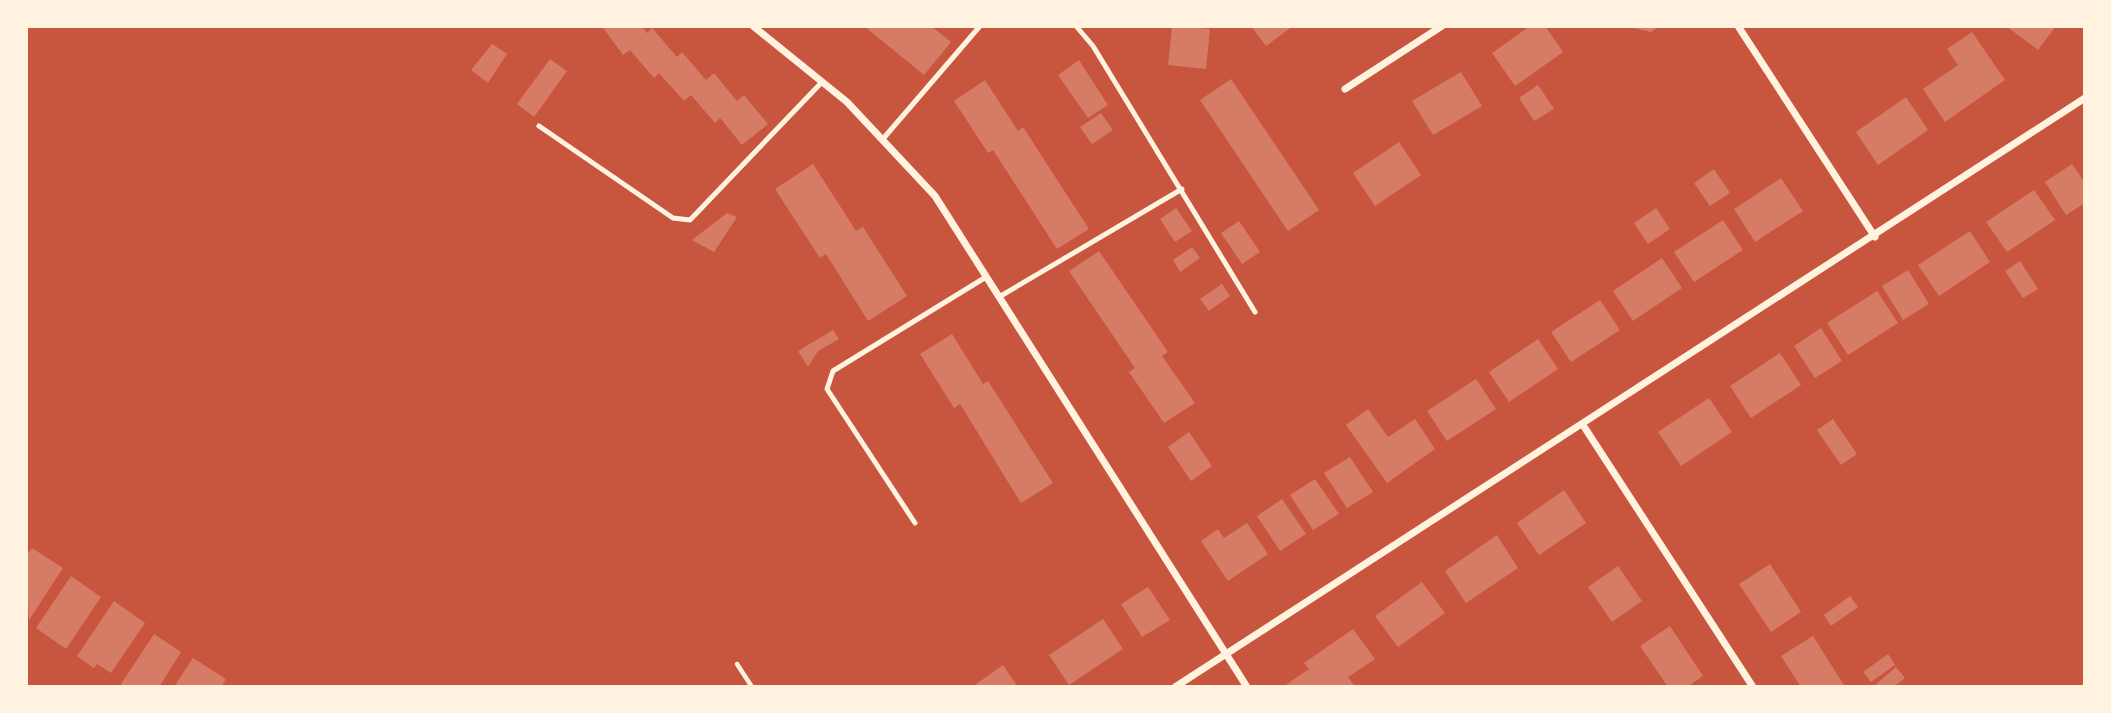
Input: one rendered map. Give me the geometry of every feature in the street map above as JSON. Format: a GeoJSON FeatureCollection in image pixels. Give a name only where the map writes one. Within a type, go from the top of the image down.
{"type":"FeatureCollection","features":[{"type":"Feature","properties":{"kind":"street"},"geometry":{"type":"LineString","coordinates":[[753,26],[847,102],[935,196],[1247,687]]}},
{"type":"Feature","properties":{"kind":"street"},"geometry":{"type":"LineString","coordinates":[[1345,89],[1442,26]]}},
{"type":"Feature","properties":{"kind":"street"},"geometry":{"type":"LineString","coordinates":[[1738,26],[1875,237]]}},
{"type":"Feature","properties":{"kind":"street"},"geometry":{"type":"LineString","coordinates":[[1175,687],[1875,237],[2085,98]]}},
{"type":"Feature","properties":{"kind":"street"},"geometry":{"type":"LineString","coordinates":[[1583,425],[1753,687]]}},
{"type":"Feature","properties":{"kind":"lane"},"geometry":{"type":"LineString","coordinates":[[882,140],[980,26]]}},
{"type":"Feature","properties":{"kind":"lane"},"geometry":{"type":"LineString","coordinates":[[1076,26],[1093,46],[1255,312]]}},
{"type":"Feature","properties":{"kind":"lane"},"geometry":{"type":"LineString","coordinates":[[539,126],[673,218],[690,220],[822,82]]}},
{"type":"Feature","properties":{"kind":"lane"},"geometry":{"type":"LineString","coordinates":[[999,297],[1182,189]]}},
{"type":"Feature","properties":{"kind":"lane"},"geometry":{"type":"LineString","coordinates":[[915,523],[827,389],[833,371],[986,277]]}},
{"type":"Feature","properties":{"kind":"path"},"geometry":{"type":"LineString","coordinates":[[737,664],[752,687]]}},
{"type":"Feature","properties":{"kind":"building"},"geometry":{"type":"Polygon","coordinates":[[[602,26],[641,26],[647,33],[652,28],[677,57],[682,52],[706,80],[714,73],[737,101],[744,95],[768,124],[742,145],[720,118],[715,123],[691,95],[684,101],[659,73],[654,78],[630,50],[623,55],[602,26]]]}},
{"type":"Feature","properties":{"kind":"building"},"geometry":{"type":"Polygon","coordinates":[[[864,26],[931,26],[951,42],[924,75],[864,26]]]}},
{"type":"Feature","properties":{"kind":"building"},"geometry":{"type":"Polygon","coordinates":[[[1172,26],[1210,29],[1206,69],[1168,65],[1172,26]]]}},
{"type":"Feature","properties":{"kind":"building"},"geometry":{"type":"Polygon","coordinates":[[[1251,26],[1293,26],[1266,46],[1251,26]]]}},
{"type":"Feature","properties":{"kind":"building"},"geometry":{"type":"Polygon","coordinates":[[[1530,26],[1545,26],[1563,52],[1515,86],[1492,53],[1530,26]]]}},
{"type":"Feature","properties":{"kind":"building"},"geometry":{"type":"Polygon","coordinates":[[[1625,26],[1659,26],[1651,32],[1625,26]]]}},
{"type":"Feature","properties":{"kind":"building"},"geometry":{"type":"Polygon","coordinates":[[[2006,26],[2056,26],[2038,50],[2006,26]]]}},
{"type":"Feature","properties":{"kind":"building"},"geometry":{"type":"Polygon","coordinates":[[[1972,32],[2005,80],[1945,122],[1923,89],[1958,65],[1947,49],[1972,32]]]}},
{"type":"Feature","properties":{"kind":"building"},"geometry":{"type":"Polygon","coordinates":[[[492,44],[507,54],[488,83],[471,70],[492,44]]]}},
{"type":"Feature","properties":{"kind":"building"},"geometry":{"type":"Polygon","coordinates":[[[550,59],[567,71],[534,117],[517,104],[550,59]]]}},
{"type":"Feature","properties":{"kind":"building"},"geometry":{"type":"Polygon","coordinates":[[[1079,60],[1108,105],[1088,118],[1058,75],[1079,60]]]}},
{"type":"Feature","properties":{"kind":"building"},"geometry":{"type":"Polygon","coordinates":[[[1461,72],[1482,106],[1433,135],[1412,101],[1461,72]]]}},
{"type":"Feature","properties":{"kind":"building"},"geometry":{"type":"Polygon","coordinates":[[[1231,79],[1319,210],[1288,231],[1200,100],[1231,79]]]}},
{"type":"Feature","properties":{"kind":"building"},"geometry":{"type":"Polygon","coordinates":[[[985,80],[1018,131],[1023,127],[1089,229],[1057,249],[993,150],[988,153],[954,101],[985,80]]]}},
{"type":"Feature","properties":{"kind":"building"},"geometry":{"type":"Polygon","coordinates":[[[1538,85],[1554,109],[1534,121],[1519,98],[1538,85]]]}},
{"type":"Feature","properties":{"kind":"building"},"geometry":{"type":"Polygon","coordinates":[[[1906,97],[1928,130],[1878,165],[1856,132],[1906,97]]]}},
{"type":"Feature","properties":{"kind":"building"},"geometry":{"type":"Polygon","coordinates":[[[1101,113],[1113,130],[1092,144],[1080,127],[1101,113]]]}},
{"type":"Feature","properties":{"kind":"building"},"geometry":{"type":"Polygon","coordinates":[[[1399,142],[1421,175],[1375,206],[1353,173],[1399,142]]]}},
{"type":"Feature","properties":{"kind":"building"},"geometry":{"type":"Polygon","coordinates":[[[813,164],[856,231],[863,227],[907,296],[868,321],[826,254],[820,258],[775,189],[813,164]]]}},
{"type":"Feature","properties":{"kind":"building"},"geometry":{"type":"Polygon","coordinates":[[[2072,164],[2085,183],[2085,203],[2066,215],[2045,182],[2072,164]]]}},
{"type":"Feature","properties":{"kind":"building"},"geometry":{"type":"Polygon","coordinates":[[[1714,169],[1730,193],[1710,206],[1694,183],[1714,169]]]}},
{"type":"Feature","properties":{"kind":"building"},"geometry":{"type":"Polygon","coordinates":[[[1781,178],[1803,211],[1755,242],[1734,209],[1781,178]]]}},
{"type":"Feature","properties":{"kind":"building"},"geometry":{"type":"Polygon","coordinates":[[[2034,190],[2055,220],[2007,252],[1986,222],[2034,190]]]}},
{"type":"Feature","properties":{"kind":"building"},"geometry":{"type":"Polygon","coordinates":[[[1176,208],[1192,231],[1175,242],[1160,219],[1176,208]]]}},
{"type":"Feature","properties":{"kind":"building"},"geometry":{"type":"Polygon","coordinates":[[[1656,208],[1670,229],[1648,244],[1634,223],[1656,208]]]}},
{"type":"Feature","properties":{"kind":"building"},"geometry":{"type":"Polygon","coordinates":[[[727,213],[737,217],[714,252],[692,240],[727,213]]]}},
{"type":"Feature","properties":{"kind":"building"},"geometry":{"type":"Polygon","coordinates":[[[1723,220],[1743,250],[1694,282],[1674,252],[1723,220]]]}},
{"type":"Feature","properties":{"kind":"building"},"geometry":{"type":"Polygon","coordinates":[[[1239,221],[1260,252],[1242,264],[1221,233],[1239,221]]]}},
{"type":"Feature","properties":{"kind":"building"},"geometry":{"type":"Polygon","coordinates":[[[1970,231],[1990,262],[1939,296],[1918,265],[1970,231]]]}},
{"type":"Feature","properties":{"kind":"building"},"geometry":{"type":"Polygon","coordinates":[[[1192,247],[1200,258],[1180,272],[1173,260],[1192,247]]]}},
{"type":"Feature","properties":{"kind":"building"},"geometry":{"type":"Polygon","coordinates":[[[1099,251],[1168,352],[1162,356],[1195,403],[1164,423],[1129,372],[1135,368],[1069,271],[1099,251]]]}},
{"type":"Feature","properties":{"kind":"building"},"geometry":{"type":"Polygon","coordinates":[[[1662,258],[1682,288],[1633,321],[1613,291],[1662,258]]]}},
{"type":"Feature","properties":{"kind":"building"},"geometry":{"type":"Polygon","coordinates":[[[2020,261],[2038,289],[2023,298],[2005,271],[2020,261]]]}},
{"type":"Feature","properties":{"kind":"building"},"geometry":{"type":"Polygon","coordinates":[[[1908,270],[1929,304],[1903,320],[1882,286],[1908,270]]]}},
{"type":"Feature","properties":{"kind":"building"},"geometry":{"type":"Polygon","coordinates":[[[1222,284],[1230,296],[1209,311],[1200,299],[1222,284]]]}},
{"type":"Feature","properties":{"kind":"building"},"geometry":{"type":"Polygon","coordinates":[[[1877,291],[1898,323],[1848,355],[1827,323],[1877,291]]]}},
{"type":"Feature","properties":{"kind":"building"},"geometry":{"type":"Polygon","coordinates":[[[1600,300],[1620,330],[1571,362],[1551,332],[1600,300]]]}},
{"type":"Feature","properties":{"kind":"building"},"geometry":{"type":"Polygon","coordinates":[[[1821,328],[1842,361],[1815,378],[1794,346],[1821,328]]]}},
{"type":"Feature","properties":{"kind":"building"},"geometry":{"type":"Polygon","coordinates":[[[833,330],[839,339],[818,351],[808,367],[798,351],[833,330]]]}},
{"type":"Feature","properties":{"kind":"building"},"geometry":{"type":"Polygon","coordinates":[[[952,334],[983,384],[988,381],[1053,483],[1021,503],[960,404],[954,408],[920,354],[952,334]]]}},
{"type":"Feature","properties":{"kind":"building"},"geometry":{"type":"Polygon","coordinates":[[[1538,339],[1558,369],[1509,402],[1489,372],[1538,339]]]}},
{"type":"Feature","properties":{"kind":"building"},"geometry":{"type":"Polygon","coordinates":[[[1780,353],[1801,385],[1751,418],[1730,386],[1780,353]]]}},
{"type":"Feature","properties":{"kind":"building"},"geometry":{"type":"Polygon","coordinates":[[[1476,379],[1496,409],[1447,441],[1427,411],[1476,379]]]}},
{"type":"Feature","properties":{"kind":"building"},"geometry":{"type":"Polygon","coordinates":[[[1709,398],[1732,432],[1681,466],[1658,432],[1709,398]]]}},
{"type":"Feature","properties":{"kind":"building"},"geometry":{"type":"Polygon","coordinates":[[[1368,409],[1388,437],[1415,419],[1435,449],[1387,483],[1346,425],[1368,409]]]}},
{"type":"Feature","properties":{"kind":"building"},"geometry":{"type":"Polygon","coordinates":[[[1833,419],[1857,454],[1841,465],[1817,430],[1833,419]]]}},
{"type":"Feature","properties":{"kind":"building"},"geometry":{"type":"Polygon","coordinates":[[[1189,432],[1212,466],[1191,481],[1168,447],[1189,432]]]}},
{"type":"Feature","properties":{"kind":"building"},"geometry":{"type":"Polygon","coordinates":[[[1350,457],[1373,492],[1347,508],[1324,473],[1350,457]]]}},
{"type":"Feature","properties":{"kind":"building"},"geometry":{"type":"Polygon","coordinates":[[[1315,479],[1339,514],[1313,530],[1290,495],[1315,479]]]}},
{"type":"Feature","properties":{"kind":"building"},"geometry":{"type":"Polygon","coordinates":[[[1564,490],[1586,523],[1539,555],[1517,523],[1564,490]]]}},
{"type":"Feature","properties":{"kind":"building"},"geometry":{"type":"Polygon","coordinates":[[[1282,499],[1306,534],[1280,551],[1257,516],[1282,499]]]}},
{"type":"Feature","properties":{"kind":"building"},"geometry":{"type":"Polygon","coordinates":[[[1247,523],[1268,554],[1228,581],[1201,541],[1218,529],[1224,538],[1247,523]]]}},
{"type":"Feature","properties":{"kind":"building"},"geometry":{"type":"Polygon","coordinates":[[[1497,535],[1518,568],[1466,603],[1445,571],[1497,535]]]}},
{"type":"Feature","properties":{"kind":"building"},"geometry":{"type":"Polygon","coordinates":[[[32,548],[63,568],[29,620],[26,556],[32,548]]]}},
{"type":"Feature","properties":{"kind":"building"},"geometry":{"type":"Polygon","coordinates":[[[1770,564],[1801,612],[1771,632],[1739,584],[1770,564]]]}},
{"type":"Feature","properties":{"kind":"building"},"geometry":{"type":"Polygon","coordinates":[[[1618,566],[1642,601],[1612,622],[1588,587],[1618,566]]]}},
{"type":"Feature","properties":{"kind":"building"},"geometry":{"type":"Polygon","coordinates":[[[71,576],[101,597],[66,649],[36,628],[71,576]]]}},
{"type":"Feature","properties":{"kind":"building"},"geometry":{"type":"Polygon","coordinates":[[[1422,582],[1445,613],[1398,647],[1375,616],[1422,582]]]}},
{"type":"Feature","properties":{"kind":"building"},"geometry":{"type":"Polygon","coordinates":[[[1148,587],[1170,620],[1142,637],[1121,604],[1148,587]]]}},
{"type":"Feature","properties":{"kind":"building"},"geometry":{"type":"Polygon","coordinates":[[[1850,596],[1858,607],[1831,626],[1824,615],[1850,596]]]}},
{"type":"Feature","properties":{"kind":"building"},"geometry":{"type":"Polygon","coordinates":[[[114,601],[145,623],[111,673],[97,664],[94,668],[77,656],[114,601]]]}},
{"type":"Feature","properties":{"kind":"building"},"geometry":{"type":"Polygon","coordinates":[[[1103,619],[1123,649],[1069,685],[1049,655],[1103,619]]]}},
{"type":"Feature","properties":{"kind":"building"},"geometry":{"type":"Polygon","coordinates":[[[1670,626],[1703,676],[1687,687],[1668,687],[1640,646],[1670,626]]]}},
{"type":"Feature","properties":{"kind":"building"},"geometry":{"type":"Polygon","coordinates":[[[1353,629],[1375,659],[1348,677],[1355,687],[1288,687],[1287,684],[1309,669],[1304,663],[1353,629]]]}},
{"type":"Feature","properties":{"kind":"building"},"geometry":{"type":"Polygon","coordinates":[[[154,634],[181,652],[159,687],[125,687],[121,684],[154,634]]]}},
{"type":"Feature","properties":{"kind":"building"},"geometry":{"type":"Polygon","coordinates":[[[1813,636],[1845,687],[1801,687],[1781,656],[1813,636]]]}},
{"type":"Feature","properties":{"kind":"building"},"geometry":{"type":"Polygon","coordinates":[[[1888,654],[1895,665],[1871,682],[1863,672],[1888,654]]]}},
{"type":"Feature","properties":{"kind":"building"},"geometry":{"type":"Polygon","coordinates":[[[193,658],[226,679],[221,687],[174,687],[193,658]]]}},
{"type":"Feature","properties":{"kind":"building"},"geometry":{"type":"Polygon","coordinates":[[[1003,665],[1018,687],[972,687],[1003,665]]]}},
{"type":"Feature","properties":{"kind":"building"},"geometry":{"type":"Polygon","coordinates":[[[1896,667],[1905,678],[1893,687],[1873,687],[1896,667]]]}}]}
